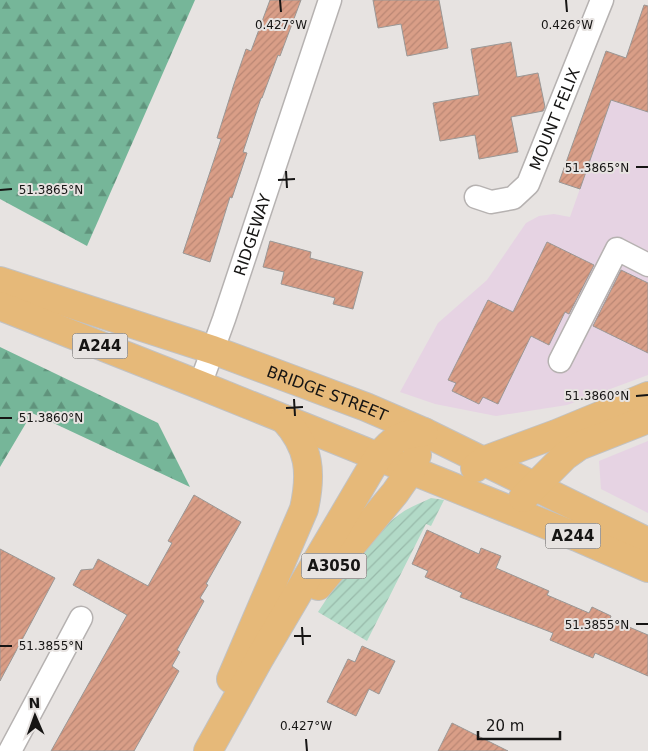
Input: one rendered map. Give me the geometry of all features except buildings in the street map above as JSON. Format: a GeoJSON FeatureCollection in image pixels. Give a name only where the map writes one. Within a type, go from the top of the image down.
{"type":"FeatureCollection","features":[{"type":"Feature","properties":{"kind":"main road","name":"BRIDGE STREET"},"geometry":{"type":"LineString","coordinates":[[0,281],[213,350],[339,396],[483,460]]}},
{"type":"Feature","properties":{"kind":"main road","name":"A244"},"geometry":{"type":"LineString","coordinates":[[0,306],[200,384],[577,537],[648,568]]}},
{"type":"Feature","properties":{"kind":"main road"},"geometry":{"type":"LineString","coordinates":[[648,396],[556,434],[483,460],[475,467],[471,477],[476,488],[494,504],[511,504],[522,499],[565,456],[579,446],[648,419]]}},
{"type":"Feature","properties":{"kind":"main road"},"geometry":{"type":"LineString","coordinates":[[213,743],[233,672],[304,509],[308,491],[309,472],[306,456],[300,439],[284,419]]}},
{"type":"Feature","properties":{"kind":"main road","name":"A3050"},"geometry":{"type":"LineString","coordinates":[[213,743],[258,661],[378,457],[394,440],[411,428],[418,451],[416,461],[395,493],[258,661]]}},
{"type":"Feature","properties":{"kind":"main road","name":"A244"},"geometry":{"type":"LineString","coordinates":[[483,460],[648,542]]}},
{"type":"Feature","properties":{"kind":"street","name":"RIDGEWAY"},"geometry":{"type":"LineString","coordinates":[[200,384],[330,0]]}},
{"type":"Feature","properties":{"kind":"street","name":"MOUNT FELIX"},"geometry":{"type":"LineString","coordinates":[[476,197],[492,202],[513,198],[528,184],[602,0]]}},
{"type":"Feature","properties":{"kind":"street"},"geometry":{"type":"LineString","coordinates":[[560,361],[617,249],[648,265]]}},
{"type":"Feature","properties":{"kind":"street"},"geometry":{"type":"LineString","coordinates":[[10,751],[81,618]]}},
{"type":"Feature","properties":{"kind":"shaded area"},"geometry":{"type":"Polygon","coordinates":[[[638,24],[648,27],[648,375],[567,405],[496,416],[435,404],[400,392],[438,323],[487,280],[526,223],[539,216],[554,214],[570,217],[638,24]]]}},
{"type":"Feature","properties":{"kind":"shaded area"},"geometry":{"type":"Polygon","coordinates":[[[648,441],[648,513],[601,489],[599,461],[648,441]]]}},
{"type":"Feature","properties":{"kind":"green space"},"geometry":{"type":"Polygon","coordinates":[[[0,0],[195,0],[87,246],[0,199],[0,0]]]}},
{"type":"Feature","properties":{"kind":"green space"},"geometry":{"type":"Polygon","coordinates":[[[0,347],[158,423],[190,487],[32,413],[0,467],[0,347]]]}},
{"type":"Feature","properties":{"kind":"green space"},"geometry":{"type":"Polygon","coordinates":[[[431,498],[444,500],[431,526],[426,524],[367,641],[318,612],[355,559],[377,534],[388,523],[411,507],[431,498]]]}}]}
